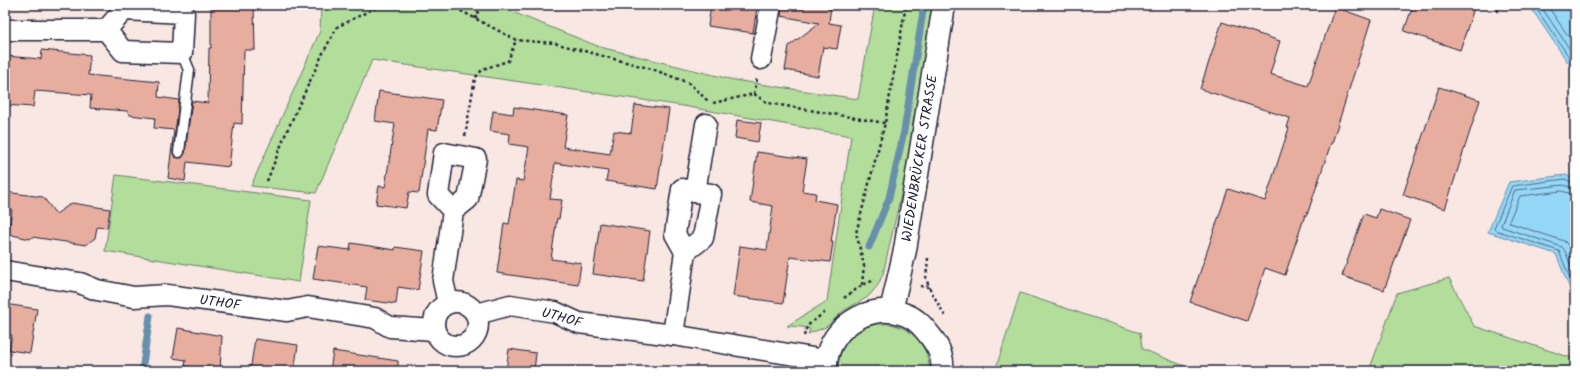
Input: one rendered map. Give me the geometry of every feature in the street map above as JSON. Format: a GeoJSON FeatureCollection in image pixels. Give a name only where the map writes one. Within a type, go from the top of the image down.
{"type":"FeatureCollection","features":[{"type":"Feature","properties":{"kind":"street"},"geometry":{"type":"LineString","coordinates":[[761,59],[771,5]]}},
{"type":"Feature","properties":{"kind":"street","name":"WIEDENBRÜCKER STRASSE"},"geometry":{"type":"LineString","coordinates":[[891,311],[904,250],[944,5]]}},
{"type":"Feature","properties":{"kind":"street"},"geometry":{"type":"LineString","coordinates":[[5,30],[106,30],[124,10],[185,9],[182,53],[123,51],[106,30]]}},
{"type":"Feature","properties":{"kind":"street"},"geometry":{"type":"LineString","coordinates":[[695,192],[706,124]]}},
{"type":"Feature","properties":{"kind":"street"},"geometry":{"type":"LineString","coordinates":[[448,302],[443,281],[453,211],[468,200],[476,159],[444,154],[438,195],[453,211]]}},
{"type":"Feature","properties":{"kind":"street"},"geometry":{"type":"LineString","coordinates":[[673,335],[686,252],[676,234],[682,189],[711,194],[703,238],[686,252]]}},
{"type":"Feature","properties":{"kind":"street","name":"UTHOF"},"geometry":{"type":"LineString","coordinates":[[5,271],[80,282],[97,290],[134,297],[166,295],[287,311],[308,307],[375,318],[390,327],[434,330]]}},
{"type":"Feature","properties":{"kind":"street"},"geometry":{"type":"LineString","coordinates":[[459,301],[469,305],[477,314],[479,324],[476,334],[469,342],[459,346],[449,345],[440,340],[434,330],[434,319],[439,309],[448,302],[459,301]]}},
{"type":"Feature","properties":{"kind":"street","name":"UTHOF"},"geometry":{"type":"LineString","coordinates":[[477,314],[510,305],[556,312],[579,323],[673,335],[826,365]]}},
{"type":"Feature","properties":{"kind":"street"},"geometry":{"type":"LineString","coordinates":[[826,365],[835,337],[854,319],[875,311],[891,311],[907,315],[922,325],[938,346],[942,371]]}},
{"type":"Feature","properties":{"kind":"lane"},"geometry":{"type":"LineString","coordinates":[[179,152],[188,70],[182,53]]}},
{"type":"Feature","properties":{"kind":"path"},"geometry":{"type":"LineString","coordinates":[[267,181],[286,133],[323,53],[337,27],[381,5]]}},
{"type":"Feature","properties":{"kind":"path"},"geometry":{"type":"LineString","coordinates":[[450,5],[516,40],[554,43],[652,69],[689,82],[710,104],[754,94],[768,102],[885,123]]}},
{"type":"Feature","properties":{"kind":"path"},"geometry":{"type":"LineString","coordinates":[[475,19],[481,5]]}},
{"type":"Feature","properties":{"kind":"path"},"geometry":{"type":"LineString","coordinates":[[862,284],[864,265],[856,233],[885,123],[906,5]]}},
{"type":"Feature","properties":{"kind":"path"},"geometry":{"type":"LineString","coordinates":[[1497,12],[1501,5]]}},
{"type":"Feature","properties":{"kind":"path"},"geometry":{"type":"LineString","coordinates":[[462,156],[475,78],[482,69],[508,61],[516,40]]}},
{"type":"Feature","properties":{"kind":"path"},"geometry":{"type":"LineString","coordinates":[[929,254],[926,278],[929,287]]}},
{"type":"Feature","properties":{"kind":"green space"},"geometry":{"type":"Polygon","coordinates":[[[321,5],[495,5],[600,47],[734,80],[858,99],[875,5],[934,5],[907,168],[883,274],[878,285],[868,297],[843,311],[826,327],[808,334],[810,329],[787,326],[827,301],[851,136],[683,106],[372,60],[316,193],[251,186],[320,31],[321,5]]]}},
{"type":"Feature","properties":{"kind":"green space"},"geometry":{"type":"Polygon","coordinates":[[[116,175],[311,200],[299,282],[105,251],[116,175]]]}},
{"type":"Feature","properties":{"kind":"green space"},"geometry":{"type":"Polygon","coordinates":[[[1449,278],[1474,326],[1575,359],[1575,371],[1369,371],[1397,293],[1449,278]]]}},
{"type":"Feature","properties":{"kind":"green space"},"geometry":{"type":"Polygon","coordinates":[[[1020,293],[1140,333],[1142,349],[1197,371],[995,371],[1020,293]]]}},
{"type":"Feature","properties":{"kind":"green space"},"geometry":{"type":"Polygon","coordinates":[[[892,324],[915,336],[920,342],[927,356],[929,371],[838,371],[839,358],[848,340],[858,331],[869,326],[892,324]]]}},
{"type":"Feature","properties":{"kind":"water"},"geometry":{"type":"Polygon","coordinates":[[[1529,5],[1575,5],[1575,73],[1529,5]]]}},
{"type":"Feature","properties":{"kind":"water"},"geometry":{"type":"Polygon","coordinates":[[[1566,175],[1575,180],[1575,292],[1570,289],[1556,254],[1488,232],[1509,182],[1566,175]]]}},
{"type":"Feature","properties":{"kind":"building"},"geometry":{"type":"Polygon","coordinates":[[[211,5],[254,5],[255,50],[244,50],[242,124],[234,123],[229,167],[187,162],[185,181],[168,178],[174,130],[154,128],[155,118],[130,115],[127,111],[90,108],[91,95],[35,91],[33,107],[5,105],[5,56],[41,59],[42,50],[90,55],[88,75],[159,82],[158,97],[179,100],[173,152],[175,157],[182,158],[185,153],[192,101],[208,103],[209,48],[211,48],[211,5]]]}},
{"type":"Feature","properties":{"kind":"building"},"geometry":{"type":"Polygon","coordinates":[[[711,5],[741,5],[757,8],[753,33],[708,26],[711,5]]]}},
{"type":"Feature","properties":{"kind":"building"},"geometry":{"type":"Polygon","coordinates":[[[782,5],[831,5],[829,23],[841,25],[837,49],[823,47],[818,76],[785,70],[789,46],[819,23],[781,16],[782,5]]]}},
{"type":"Feature","properties":{"kind":"building"},"geometry":{"type":"Polygon","coordinates":[[[1413,5],[1475,5],[1460,50],[1404,31],[1413,5]]]}},
{"type":"Feature","properties":{"kind":"building"},"geometry":{"type":"Polygon","coordinates":[[[1335,7],[1371,20],[1332,143],[1307,215],[1305,215],[1285,275],[1265,268],[1247,321],[1190,302],[1228,189],[1265,201],[1289,128],[1287,128],[1290,118],[1200,89],[1222,22],[1280,41],[1270,74],[1308,86],[1335,7]]]}},
{"type":"Feature","properties":{"kind":"building"},"geometry":{"type":"Polygon","coordinates":[[[1439,87],[1480,100],[1445,209],[1403,195],[1439,87]]]}},
{"type":"Feature","properties":{"kind":"building"},"geometry":{"type":"Polygon","coordinates":[[[379,91],[442,100],[437,130],[428,129],[419,193],[409,192],[406,208],[376,204],[379,186],[385,187],[395,124],[375,121],[379,91]]]}},
{"type":"Feature","properties":{"kind":"building"},"geometry":{"type":"Polygon","coordinates":[[[635,105],[669,109],[657,189],[606,181],[608,171],[555,163],[550,199],[562,200],[559,219],[557,218],[551,259],[581,263],[578,285],[497,273],[504,223],[509,224],[516,180],[523,181],[529,147],[509,144],[510,134],[490,131],[493,111],[513,114],[514,107],[568,115],[563,147],[610,154],[614,131],[631,133],[635,105]]]}},
{"type":"Feature","properties":{"kind":"building"},"geometry":{"type":"Polygon","coordinates":[[[737,120],[761,123],[758,142],[735,138],[737,120]]]}},
{"type":"Feature","properties":{"kind":"building"},"geometry":{"type":"Polygon","coordinates":[[[757,152],[807,159],[802,191],[816,193],[815,200],[837,204],[831,242],[833,242],[830,262],[790,257],[783,303],[733,296],[740,246],[767,250],[773,206],[750,202],[757,152]]]}},
{"type":"Feature","properties":{"kind":"building"},"geometry":{"type":"Polygon","coordinates":[[[5,192],[43,197],[56,214],[72,203],[110,209],[107,228],[97,227],[95,238],[86,245],[32,237],[30,239],[8,234],[12,210],[5,209],[5,192]]]}},
{"type":"Feature","properties":{"kind":"building"},"geometry":{"type":"Polygon","coordinates":[[[1379,209],[1410,220],[1384,290],[1342,276],[1364,214],[1376,218],[1379,209]]]}},
{"type":"Feature","properties":{"kind":"building"},"geometry":{"type":"Polygon","coordinates":[[[600,223],[650,231],[643,281],[593,274],[600,223]]]}},
{"type":"Feature","properties":{"kind":"building"},"geometry":{"type":"Polygon","coordinates":[[[351,243],[395,250],[395,247],[424,251],[418,290],[398,287],[396,304],[365,300],[367,287],[313,279],[318,246],[350,250],[351,243]]]}},
{"type":"Feature","properties":{"kind":"building"},"geometry":{"type":"Polygon","coordinates":[[[5,304],[37,309],[30,353],[9,350],[12,335],[5,334],[5,304]]]}},
{"type":"Feature","properties":{"kind":"building"},"geometry":{"type":"Polygon","coordinates":[[[178,328],[222,336],[220,370],[206,368],[206,370],[185,366],[186,360],[173,358],[178,328]]]}},
{"type":"Feature","properties":{"kind":"building"},"geometry":{"type":"Polygon","coordinates":[[[255,339],[298,345],[294,371],[250,371],[255,339]]]}},
{"type":"Feature","properties":{"kind":"building"},"geometry":{"type":"Polygon","coordinates":[[[509,349],[536,353],[534,371],[506,371],[509,349]]]}},
{"type":"Feature","properties":{"kind":"building"},"geometry":{"type":"Polygon","coordinates":[[[333,351],[398,361],[398,371],[330,371],[333,351]]]}},
{"type":"Feature","properties":{"kind":"waterway"},"geometry":{"type":"LineString","coordinates":[[869,247],[889,198],[904,131],[924,5]]}},
{"type":"Feature","properties":{"kind":"waterway"},"geometry":{"type":"LineString","coordinates":[[142,371],[150,316]]}}]}
